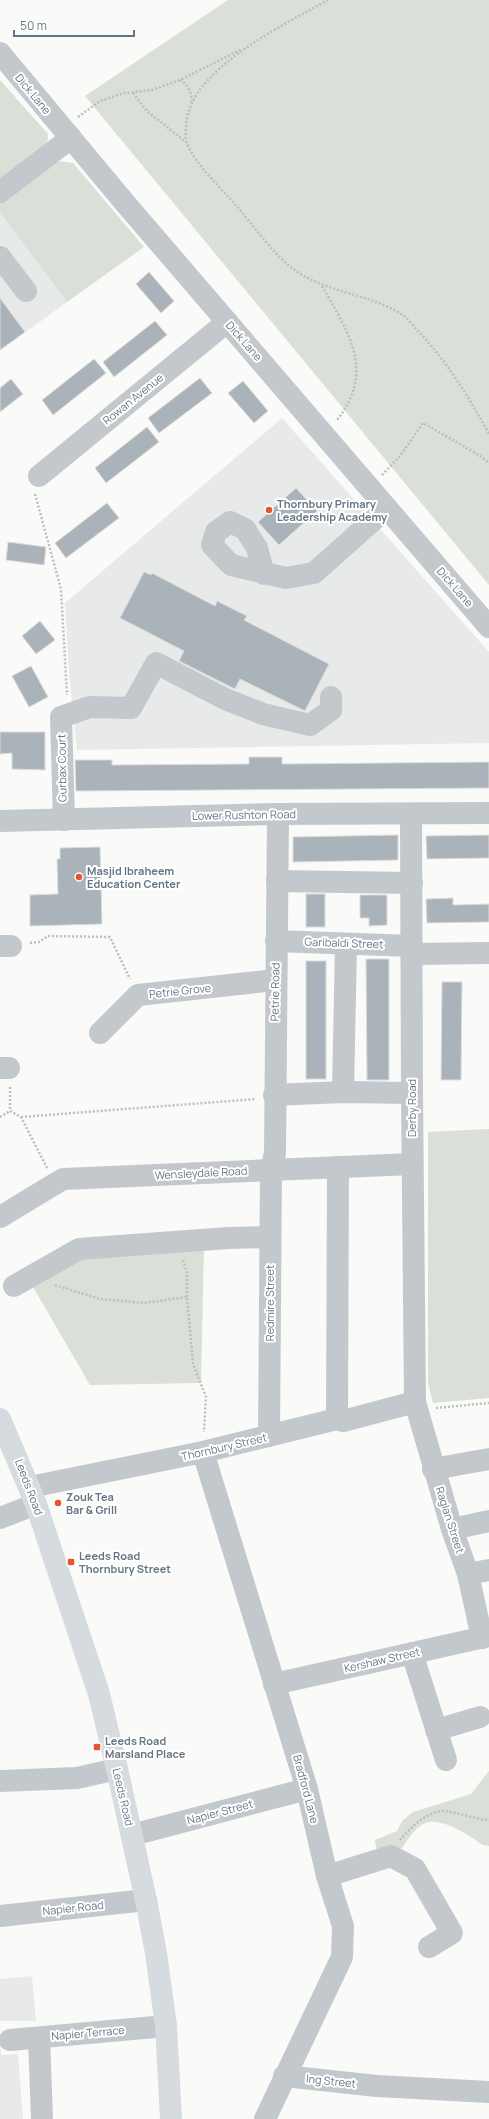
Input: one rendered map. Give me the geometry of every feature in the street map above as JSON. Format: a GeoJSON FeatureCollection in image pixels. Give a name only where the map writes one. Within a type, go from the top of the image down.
{"type":"FeatureCollection","features":[{"type":"Feature","properties":{"kind":"highway","name":"Leeds Road"},"geometry":{"type":"LineString","coordinates":[[0,1419],[33,1495],[99,1694],[146,1900],[166,2026],[171,2119]]}},
{"type":"Feature","properties":{"kind":"street","name":"Dick Lane"},"geometry":{"type":"LineString","coordinates":[[0,54],[489,626]]}},
{"type":"Feature","properties":{"kind":"street"},"geometry":{"type":"LineString","coordinates":[[0,192],[71,138]]}},
{"type":"Feature","properties":{"kind":"street"},"geometry":{"type":"LineString","coordinates":[[0,257],[26,291]]}},
{"type":"Feature","properties":{"kind":"street","name":"Rowan Avenue"},"geometry":{"type":"LineString","coordinates":[[39,476],[228,322]]}},
{"type":"Feature","properties":{"kind":"street"},"geometry":{"type":"LineString","coordinates":[[264,574],[286,578],[314,573],[387,508]]}},
{"type":"Feature","properties":{"kind":"street"},"geometry":{"type":"LineString","coordinates":[[61,717],[90,707],[131,708],[156,663],[226,699],[263,714],[310,725],[331,710],[331,697]]}},
{"type":"Feature","properties":{"kind":"street","name":"Gurbax Court"},"geometry":{"type":"LineString","coordinates":[[61,717],[64,820]]}},
{"type":"Feature","properties":{"kind":"street","name":"Lower Rushton Road"},"geometry":{"type":"LineString","coordinates":[[0,821],[278,814],[489,813]]}},
{"type":"Feature","properties":{"kind":"street","name":"Petrie Road"},"geometry":{"type":"LineString","coordinates":[[271,1170],[275,1152],[275,980],[278,814]]}},
{"type":"Feature","properties":{"kind":"street","name":"Derby Road"},"geometry":{"type":"LineString","coordinates":[[411,814],[412,1164],[416,1406]]}},
{"type":"Feature","properties":{"kind":"street"},"geometry":{"type":"LineString","coordinates":[[277,881],[412,883]]}},
{"type":"Feature","properties":{"kind":"street","name":"Garibaldi Street"},"geometry":{"type":"LineString","coordinates":[[276,941],[346,944],[412,950],[489,953]]}},
{"type":"Feature","properties":{"kind":"street"},"geometry":{"type":"LineString","coordinates":[[343,1092],[346,944]]}},
{"type":"Feature","properties":{"kind":"street","name":"Petrie Grove"},"geometry":{"type":"LineString","coordinates":[[100,1033],[138,995],[275,980]]}},
{"type":"Feature","properties":{"kind":"street"},"geometry":{"type":"LineString","coordinates":[[274,1096],[343,1092],[412,1093]]}},
{"type":"Feature","properties":{"kind":"street","name":"Wensleydale Road"},"geometry":{"type":"LineString","coordinates":[[0,1217],[64,1179],[412,1164]]}},
{"type":"Feature","properties":{"kind":"street"},"geometry":{"type":"LineString","coordinates":[[337,1419],[338,1167]]}},
{"type":"Feature","properties":{"kind":"street","name":"Redmire Street"},"geometry":{"type":"LineString","coordinates":[[269,1436],[271,1170]]}},
{"type":"Feature","properties":{"kind":"street"},"geometry":{"type":"LineString","coordinates":[[14,1286],[79,1249],[177,1241],[270,1237]]}},
{"type":"Feature","properties":{"kind":"street","name":"Thornbury Street"},"geometry":{"type":"LineString","coordinates":[[0,1518],[33,1495],[337,1419],[343,1421],[416,1406]]}},
{"type":"Feature","properties":{"kind":"street","name":"Raglan Street"},"geometry":{"type":"LineString","coordinates":[[416,1406],[452,1529],[468,1574],[486,1637]]}},
{"type":"Feature","properties":{"kind":"street","name":"Bradford Lane"},"geometry":{"type":"LineString","coordinates":[[202,1452],[307,1789],[327,1876],[343,1926],[342,1957],[284,2076],[265,2119]]}},
{"type":"Feature","properties":{"kind":"street"},"geometry":{"type":"LineString","coordinates":[[434,1469],[489,1459]]}},
{"type":"Feature","properties":{"kind":"street"},"geometry":{"type":"LineString","coordinates":[[452,1529],[489,1521]]}},
{"type":"Feature","properties":{"kind":"street"},"geometry":{"type":"LineString","coordinates":[[468,1574],[489,1570]]}},
{"type":"Feature","properties":{"kind":"street","name":"Kershaw Street"},"geometry":{"type":"LineString","coordinates":[[274,1684],[486,1637]]}},
{"type":"Feature","properties":{"kind":"street"},"geometry":{"type":"LineString","coordinates":[[412,1653],[446,1760]]}},
{"type":"Feature","properties":{"kind":"street"},"geometry":{"type":"LineString","coordinates":[[436,1730],[480,1717]]}},
{"type":"Feature","properties":{"kind":"street"},"geometry":{"type":"LineString","coordinates":[[0,1782],[77,1778],[117,1769]]}},
{"type":"Feature","properties":{"kind":"street","name":"Napier Street"},"geometry":{"type":"LineString","coordinates":[[132,1835],[307,1789]]}},
{"type":"Feature","properties":{"kind":"street"},"geometry":{"type":"LineString","coordinates":[[327,1876],[391,1856],[415,1869],[452,1933],[429,1947]]}},
{"type":"Feature","properties":{"kind":"street","name":"Napier Road"},"geometry":{"type":"LineString","coordinates":[[0,1916],[146,1900]]}},
{"type":"Feature","properties":{"kind":"street","name":"Napier Terrace"},"geometry":{"type":"LineString","coordinates":[[10,2040],[166,2026]]}},
{"type":"Feature","properties":{"kind":"street"},"geometry":{"type":"LineString","coordinates":[[39,2038],[42,2119]]}},
{"type":"Feature","properties":{"kind":"street","name":"Ing Street"},"geometry":{"type":"LineString","coordinates":[[284,2076],[377,2086],[489,2092]]}},
{"type":"Feature","properties":{"kind":"path"},"geometry":{"type":"LineString","coordinates":[[77,118],[100,101],[132,92],[152,90],[180,80],[244,48],[328,0]]}},
{"type":"Feature","properties":{"kind":"path"},"geometry":{"type":"LineString","coordinates":[[186,142],[186,118],[196,94],[213,75],[244,48]]}},
{"type":"Feature","properties":{"kind":"path"},"geometry":{"type":"LineString","coordinates":[[180,80],[186,83],[191,92],[192,104]]}},
{"type":"Feature","properties":{"kind":"path"},"geometry":{"type":"LineString","coordinates":[[132,92],[147,111],[186,142],[204,170],[268,244],[296,271],[322,286],[382,304],[402,314],[431,344],[470,398],[489,434]]}},
{"type":"Feature","properties":{"kind":"path"},"geometry":{"type":"LineString","coordinates":[[322,286],[354,347],[357,368],[353,391],[345,410],[337,420]]}},
{"type":"Feature","properties":{"kind":"path"},"geometry":{"type":"LineString","coordinates":[[381,476],[400,456],[424,424],[479,455],[489,463]]}},
{"type":"Feature","properties":{"kind":"path"},"geometry":{"type":"LineString","coordinates":[[39,476],[35,495],[61,589],[67,708],[61,717]]}},
{"type":"Feature","properties":{"kind":"path"},"geometry":{"type":"LineString","coordinates":[[6,946],[39,942],[48,936],[110,937],[138,995]]}},
{"type":"Feature","properties":{"kind":"path"},"geometry":{"type":"LineString","coordinates":[[5,1068],[10,1111]]}},
{"type":"Feature","properties":{"kind":"path"},"geometry":{"type":"LineString","coordinates":[[10,1111],[21,1116],[274,1096]]}},
{"type":"Feature","properties":{"kind":"path"},"geometry":{"type":"LineString","coordinates":[[0,1117],[10,1111]]}},
{"type":"Feature","properties":{"kind":"path"},"geometry":{"type":"LineString","coordinates":[[21,1116],[55,1184]]}},
{"type":"Feature","properties":{"kind":"path"},"geometry":{"type":"LineString","coordinates":[[177,1241],[187,1272],[187,1297],[193,1364],[206,1397],[202,1452]]}},
{"type":"Feature","properties":{"kind":"path"},"geometry":{"type":"LineString","coordinates":[[49,1285],[56,1285],[100,1299],[144,1303],[187,1297]]}},
{"type":"Feature","properties":{"kind":"path"},"geometry":{"type":"LineString","coordinates":[[416,1406],[489,1403]]}},
{"type":"Feature","properties":{"kind":"path"},"geometry":{"type":"LineString","coordinates":[[391,1856],[400,1839],[417,1821],[442,1811],[467,1818],[489,1820]]}},
{"type":"Feature","properties":{"kind":"shaded area"},"geometry":{"type":"Polygon","coordinates":[[[228,0],[489,0],[489,585],[85,96],[228,0]]]}},
{"type":"Feature","properties":{"kind":"shaded area"},"geometry":{"type":"Polygon","coordinates":[[[0,80],[48,134],[47,147],[0,184],[0,80]]]}},
{"type":"Feature","properties":{"kind":"shaded area"},"geometry":{"type":"Polygon","coordinates":[[[60,161],[73,163],[144,247],[67,302],[0,213],[0,199],[35,172],[60,161]]]}},
{"type":"Feature","properties":{"kind":"shaded area"},"geometry":{"type":"Polygon","coordinates":[[[0,213],[67,302],[0,351],[0,213]]]}},
{"type":"Feature","properties":{"kind":"shaded area","name":"Thornbury Primary Leadership Academy"},"geometry":{"type":"Polygon","coordinates":[[[282,418],[489,652],[489,743],[77,750],[69,674],[65,603],[282,418]]]}},
{"type":"Feature","properties":{"kind":"shaded area"},"geometry":{"type":"Polygon","coordinates":[[[489,1129],[489,1398],[433,1403],[428,1382],[428,1132],[489,1129]]]}},
{"type":"Feature","properties":{"kind":"shaded area"},"geometry":{"type":"Polygon","coordinates":[[[204,1244],[201,1383],[90,1385],[29,1280],[82,1251],[204,1244]]]}},
{"type":"Feature","properties":{"kind":"shaded area"},"geometry":{"type":"Polygon","coordinates":[[[489,1771],[489,1846],[483,1845],[450,1826],[442,1823],[429,1822],[417,1829],[402,1848],[377,1853],[375,1840],[397,1831],[402,1821],[413,1812],[471,1794],[489,1771]]]}},
{"type":"Feature","properties":{"kind":"shaded area"},"geometry":{"type":"Polygon","coordinates":[[[32,1976],[36,2021],[0,2021],[0,1979],[32,1976]]]}},
{"type":"Feature","properties":{"kind":"shaded area"},"geometry":{"type":"Polygon","coordinates":[[[0,2021],[1,2055],[18,2054],[23,2119],[0,2119],[0,2021]]]}},
{"type":"Feature","properties":{"kind":"building"},"geometry":{"type":"Polygon","coordinates":[[[149,272],[174,301],[161,313],[136,284],[149,272]]]}},
{"type":"Feature","properties":{"kind":"building"},"geometry":{"type":"Polygon","coordinates":[[[0,298],[25,332],[0,350],[0,298]]]}},
{"type":"Feature","properties":{"kind":"building"},"geometry":{"type":"Polygon","coordinates":[[[155,321],[167,335],[114,377],[103,362],[155,321]]]}},
{"type":"Feature","properties":{"kind":"building"},"geometry":{"type":"Polygon","coordinates":[[[94,359],[106,373],[53,415],[42,400],[94,359]]]}},
{"type":"Feature","properties":{"kind":"building"},"geometry":{"type":"Polygon","coordinates":[[[200,378],[212,393],[159,433],[148,418],[200,378]]]}},
{"type":"Feature","properties":{"kind":"building"},"geometry":{"type":"Polygon","coordinates":[[[11,379],[23,394],[0,412],[0,388],[11,379]]]}},
{"type":"Feature","properties":{"kind":"building"},"geometry":{"type":"Polygon","coordinates":[[[243,381],[268,411],[254,423],[228,393],[243,381]]]}},
{"type":"Feature","properties":{"kind":"building"},"geometry":{"type":"Polygon","coordinates":[[[147,427],[159,442],[106,483],[95,468],[147,427]]]}},
{"type":"Feature","properties":{"kind":"building"},"geometry":{"type":"Polygon","coordinates":[[[296,488],[317,511],[279,545],[258,522],[296,488]]]}},
{"type":"Feature","properties":{"kind":"building"},"geometry":{"type":"Polygon","coordinates":[[[107,503],[119,518],[66,558],[55,543],[107,503]]]}},
{"type":"Feature","properties":{"kind":"building"},"geometry":{"type":"Polygon","coordinates":[[[8,542],[46,547],[44,565],[6,560],[8,542]]]}},
{"type":"Feature","properties":{"kind":"building"},"geometry":{"type":"Polygon","coordinates":[[[144,572],[151,575],[152,573],[215,606],[217,601],[247,616],[244,620],[329,664],[305,711],[240,679],[235,689],[179,661],[184,651],[120,618],[144,572]]]}},
{"type":"Feature","properties":{"kind":"building"},"geometry":{"type":"Polygon","coordinates":[[[40,621],[55,640],[36,654],[22,636],[40,621]]]}},
{"type":"Feature","properties":{"kind":"building"},"geometry":{"type":"Polygon","coordinates":[[[31,666],[48,697],[29,707],[12,676],[31,666]]]}},
{"type":"Feature","properties":{"kind":"building"},"geometry":{"type":"Polygon","coordinates":[[[0,732],[45,732],[45,770],[12,769],[12,753],[0,754],[0,732]]]}},
{"type":"Feature","properties":{"kind":"building"},"geometry":{"type":"Polygon","coordinates":[[[249,757],[282,757],[282,764],[489,762],[489,788],[76,791],[75,760],[112,760],[112,765],[249,764],[249,757]]]}},
{"type":"Feature","properties":{"kind":"building"},"geometry":{"type":"Polygon","coordinates":[[[398,835],[398,860],[293,862],[293,837],[398,835]]]}},
{"type":"Feature","properties":{"kind":"building"},"geometry":{"type":"Polygon","coordinates":[[[489,835],[489,858],[427,859],[426,836],[489,835]]]}},
{"type":"Feature","properties":{"kind":"building","name":"Masjid Ibraheem Education Center"},"geometry":{"type":"Polygon","coordinates":[[[100,847],[102,924],[30,926],[30,895],[58,894],[57,859],[60,859],[60,848],[100,847]]]}},
{"type":"Feature","properties":{"kind":"building"},"geometry":{"type":"Polygon","coordinates":[[[306,894],[325,894],[325,927],[306,927],[306,894]]]}},
{"type":"Feature","properties":{"kind":"building"},"geometry":{"type":"Polygon","coordinates":[[[360,895],[387,895],[387,925],[369,926],[369,918],[360,918],[360,895]]]}},
{"type":"Feature","properties":{"kind":"building"},"geometry":{"type":"Polygon","coordinates":[[[453,898],[453,905],[489,904],[489,922],[427,923],[426,899],[453,898]]]}},
{"type":"Feature","properties":{"kind":"building"},"geometry":{"type":"Polygon","coordinates":[[[366,959],[389,959],[389,1080],[367,1080],[366,959]]]}},
{"type":"Feature","properties":{"kind":"building"},"geometry":{"type":"Polygon","coordinates":[[[306,961],[326,961],[326,1079],[306,1079],[306,961]]]}},
{"type":"Feature","properties":{"kind":"building"},"geometry":{"type":"Polygon","coordinates":[[[442,982],[462,982],[461,1080],[441,1080],[442,982]]]}},
{"type":"Feature","properties":{"kind":"place","name":"Thornbury Primary Leadership Academy"},"geometry":{"type":"Point","coordinates":[269,510]}},
{"type":"Feature","properties":{"kind":"place","name":"Masjid Ibraheem Education Center"},"geometry":{"type":"Point","coordinates":[79,877]}},
{"type":"Feature","properties":{"kind":"place","name":"Zouk Tea Bar & Grill"},"geometry":{"type":"Point","coordinates":[58,1503]}},
{"type":"Feature","properties":{"kind":"place","name":"Leeds Road Thornbury Street"},"geometry":{"type":"Point","coordinates":[71,1562]}},
{"type":"Feature","properties":{"kind":"place","name":"Leeds Road Marsland Place"},"geometry":{"type":"Point","coordinates":[97,1747]}}]}
